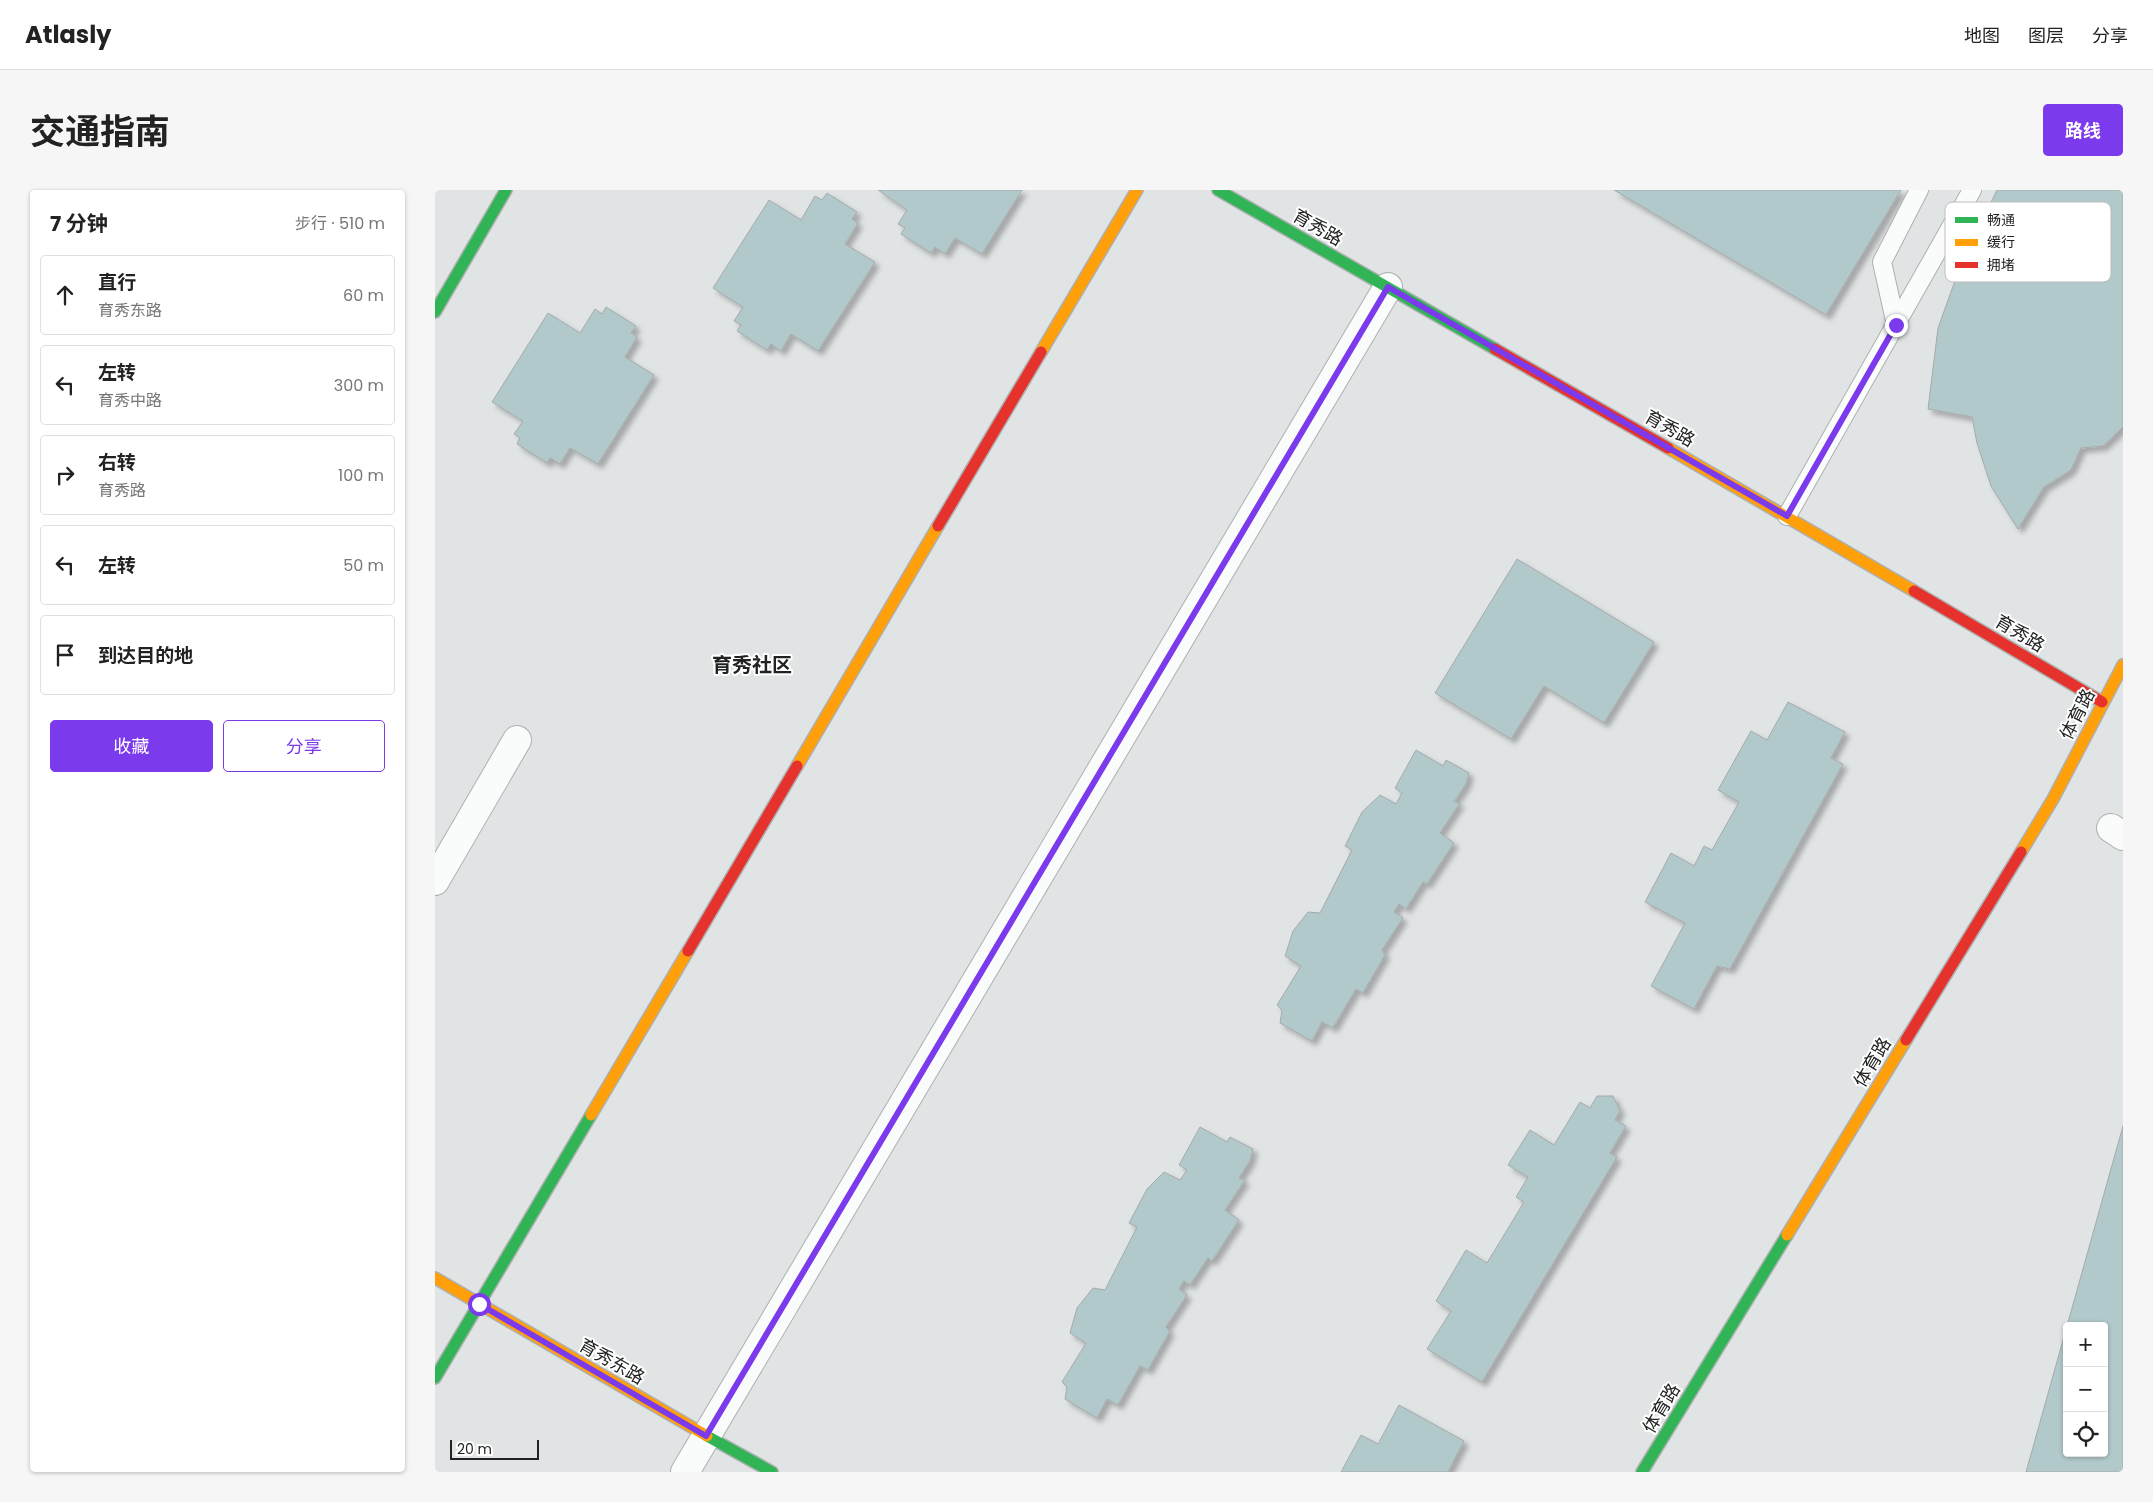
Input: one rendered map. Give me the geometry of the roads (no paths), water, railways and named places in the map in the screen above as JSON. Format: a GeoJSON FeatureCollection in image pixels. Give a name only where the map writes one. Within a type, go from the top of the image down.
{"type":"FeatureCollection","features":[{"type":"Feature","properties":{"kind":"street"},"geometry":{"type":"LineString","coordinates":[[435,312],[506,190]]}},
{"type":"Feature","properties":{"kind":"street"},"geometry":{"type":"LineString","coordinates":[[435,1378],[1137,190]]}},
{"type":"Feature","properties":{"kind":"street","name":"育秀路"},"geometry":{"type":"LineString","coordinates":[[1218,190],[1787,516],[2102,702]]}},
{"type":"Feature","properties":{"kind":"street"},"geometry":{"type":"LineString","coordinates":[[685,1472],[1388,287]]}},
{"type":"Feature","properties":{"kind":"street","name":"体育路"},"geometry":{"type":"LineString","coordinates":[[1642,1472],[2053,799],[2123,665]]}},
{"type":"Feature","properties":{"kind":"street"},"geometry":{"type":"LineString","coordinates":[[435,881],[517,740]]}},
{"type":"Feature","properties":{"kind":"street","name":"育秀东路"},"geometry":{"type":"LineString","coordinates":[[435,1278],[706,1436],[772,1472]]}},
{"type":"Feature","properties":{"kind":"lane"},"geometry":{"type":"LineString","coordinates":[[1896,325],[1882,262],[1919,190]]}},
{"type":"Feature","properties":{"kind":"lane"},"geometry":{"type":"LineString","coordinates":[[1965,202],[1972,190]]}},
{"type":"Feature","properties":{"kind":"lane"},"geometry":{"type":"LineString","coordinates":[[1787,516],[1945,238]]}},
{"type":"Feature","properties":{"kind":"district","name":"育秀社区"},"geometry":{"type":"Point","coordinates":[752,665]}}]}
